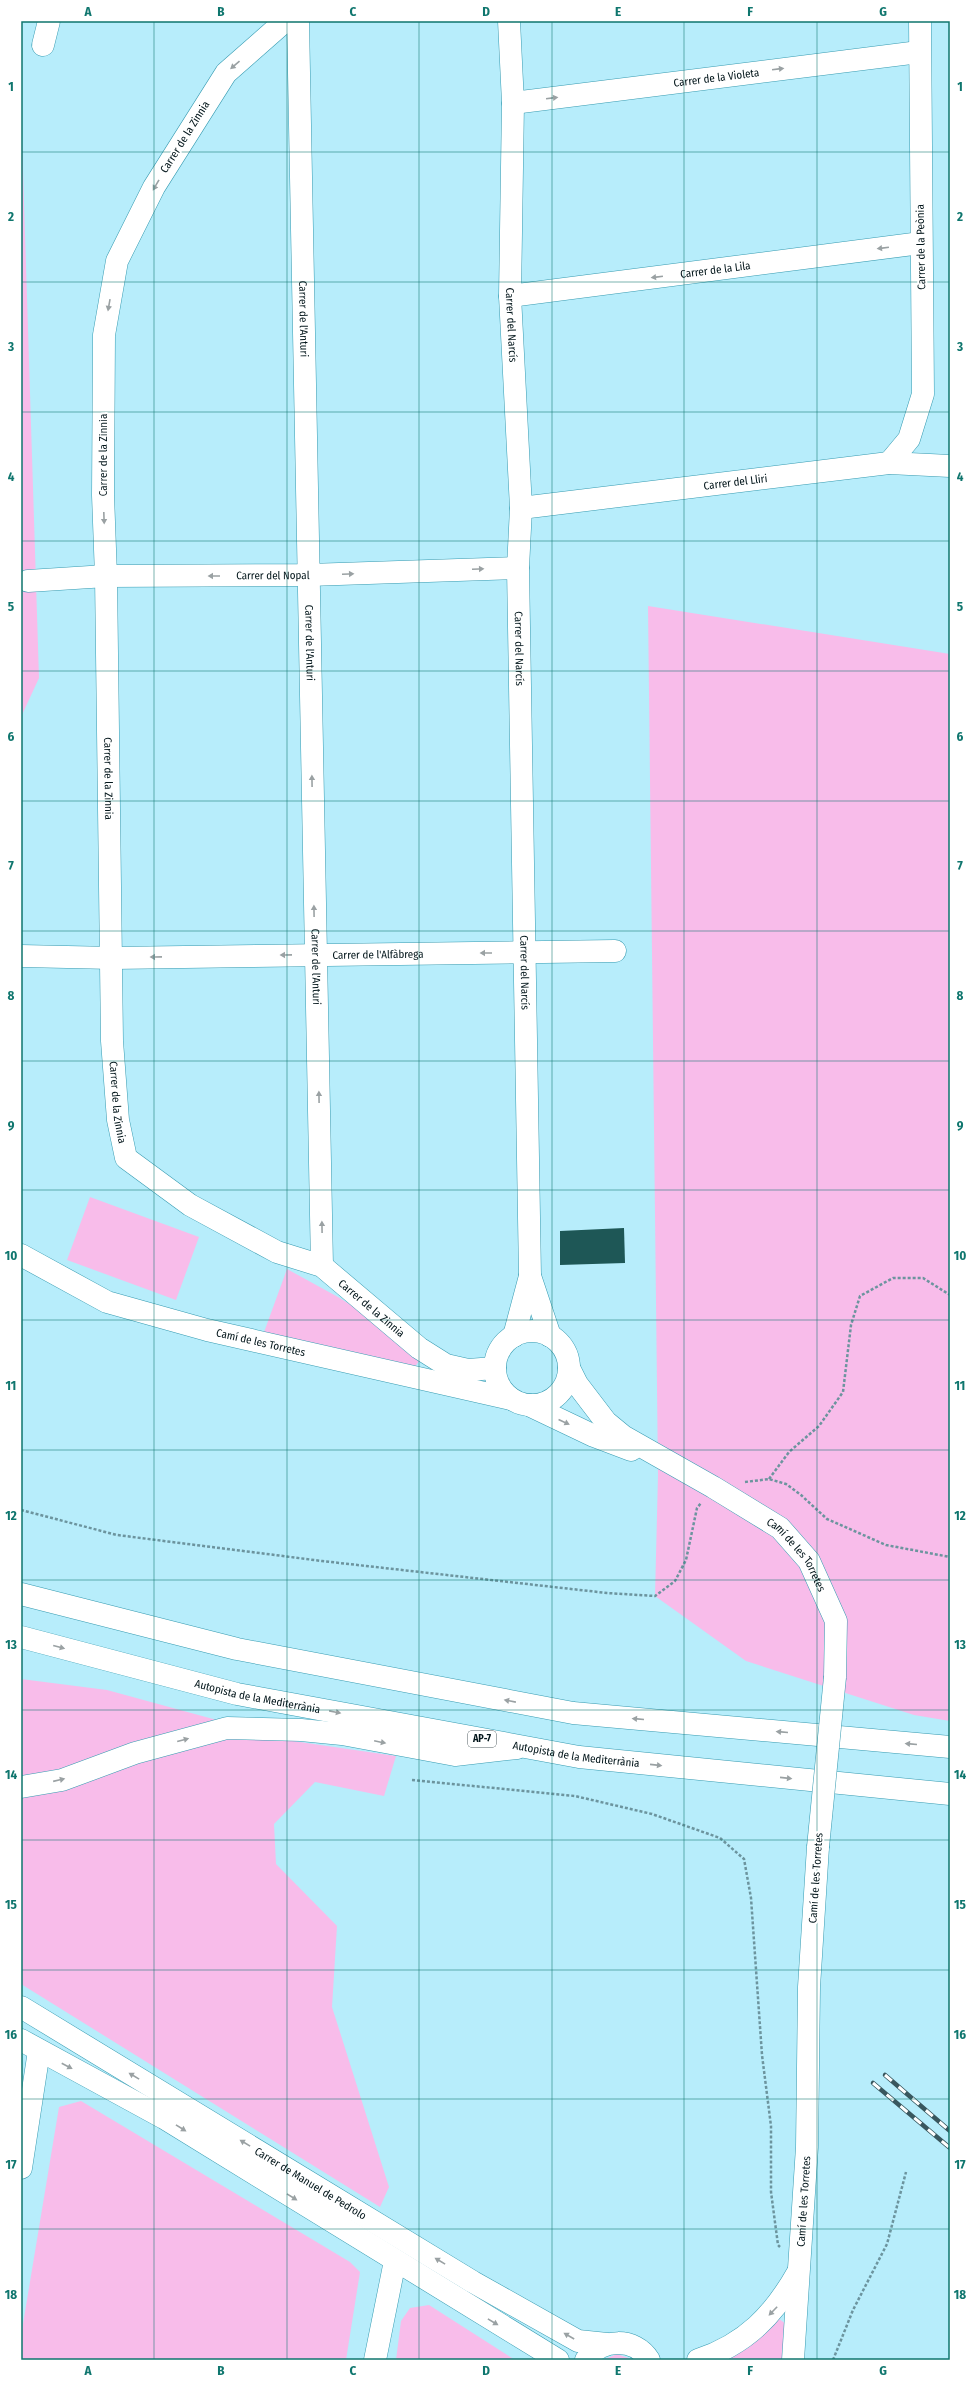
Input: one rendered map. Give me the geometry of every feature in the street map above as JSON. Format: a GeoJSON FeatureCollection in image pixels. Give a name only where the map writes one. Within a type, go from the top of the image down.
{"type":"FeatureCollection","features":[{"type":"Feature","properties":{"kind":"main road"},"geometry":{"type":"LineString","coordinates":[[43,45],[49,21]]}},
{"type":"Feature","properties":{"kind":"main road","name":"Carrer de la Zinnia"},"geometry":{"type":"LineString","coordinates":[[285,21],[226,73],[154,187],[117,261],[104,336],[103,495],[106,576],[113,958],[112,1041],[118,1120],[126,1158],[190,1206],[277,1252],[322,1266],[419,1348],[446,1365],[468,1370],[495,1368]]}},
{"type":"Feature","properties":{"kind":"main road","name":"Carrer de l'Anturi"},"geometry":{"type":"LineString","coordinates":[[298,21],[322,1266]]}},
{"type":"Feature","properties":{"kind":"main road","name":"Carrer del Narcís"},"geometry":{"type":"LineString","coordinates":[[509,21],[513,102],[510,296],[521,508],[518,568],[530,1276],[514,1336]]}},
{"type":"Feature","properties":{"kind":"main road","name":"Carrer de la Peònia"},"geometry":{"type":"LineString","coordinates":[[889,463],[909,439],[923,394],[919,52],[920,21]]}},
{"type":"Feature","properties":{"kind":"main road"},"geometry":{"type":"LineString","coordinates":[[260,43],[286,45],[299,52]]}},
{"type":"Feature","properties":{"kind":"main road","name":"Carrer de la Violeta"},"geometry":{"type":"LineString","coordinates":[[513,102],[919,52]]}},
{"type":"Feature","properties":{"kind":"main road","name":"Carrer de la Lila"},"geometry":{"type":"LineString","coordinates":[[510,296],[922,243]]}},
{"type":"Feature","properties":{"kind":"main road","name":"Carrer del Lliri"},"geometry":{"type":"LineString","coordinates":[[521,508],[889,463],[950,466]]}},
{"type":"Feature","properties":{"kind":"main road","name":"Carrer del Nopal"},"geometry":{"type":"LineString","coordinates":[[28,581],[106,576],[309,575],[518,568]]}},
{"type":"Feature","properties":{"kind":"main road","name":"Carrer de l'Alfàbrega"},"geometry":{"type":"LineString","coordinates":[[21,956],[113,958],[615,951]]}},
{"type":"Feature","properties":{"kind":"main road","name":"Camí de les Torretes"},"geometry":{"type":"LineString","coordinates":[[21,1255],[107,1302],[207,1330],[520,1402],[594,1436],[680,1469]]}},
{"type":"Feature","properties":{"kind":"main road","name":"Carrer del Narcís"},"geometry":{"type":"LineString","coordinates":[[530,1276],[550,1336]]}},
{"type":"Feature","properties":{"kind":"main road"},"geometry":{"type":"LineString","coordinates":[[526,1332],[538,1332],[550,1336],[564,1350],[569,1368],[564,1386],[552,1399],[541,1404],[520,1402],[499,1386],[495,1368],[500,1349],[514,1336],[526,1332]]}},
{"type":"Feature","properties":{"kind":"main road","name":"Camí de les Torretes"},"geometry":{"type":"LineString","coordinates":[[569,1368],[577,1384],[606,1422],[623,1436],[713,1487],[780,1528],[809,1561],[836,1621],[835,1677],[818,1847],[809,1987],[807,2147],[801,2266],[793,2360]]}},
{"type":"Feature","properties":{"kind":"main road"},"geometry":{"type":"LineString","coordinates":[[21,1594],[237,1649],[573,1713],[950,1747]]}},
{"type":"Feature","properties":{"kind":"main road","name":"Autopista de la Mediterrània"},"geometry":{"type":"LineString","coordinates":[[21,1637],[237,1694],[579,1757],[950,1794]]}},
{"type":"Feature","properties":{"kind":"main road"},"geometry":{"type":"LineString","coordinates":[[21,1787],[62,1780],[135,1753],[227,1728],[301,1730],[342,1734],[455,1755],[524,1747]]}},
{"type":"Feature","properties":{"kind":"main road","name":"Carrer de Manuel de Pedrolo"},"geometry":{"type":"LineString","coordinates":[[21,2007],[473,2282],[578,2341],[607,2344],[628,2344],[638,2349],[649,2360]]}},
{"type":"Feature","properties":{"kind":"main road","name":"Carrer de Manuel de Pedrolo"},"geometry":{"type":"LineString","coordinates":[[21,2040],[164,2118],[558,2360]]}},
{"type":"Feature","properties":{"kind":"main road"},"geometry":{"type":"LineString","coordinates":[[21,2168],[39,2051]]}},
{"type":"Feature","properties":{"kind":"main road"},"geometry":{"type":"LineString","coordinates":[[375,2360],[395,2261]]}},
{"type":"Feature","properties":{"kind":"main road"},"geometry":{"type":"LineString","coordinates":[[698,2360],[743,2339],[776,2309],[801,2266]]}},
{"type":"Feature","properties":{"kind":"main road"},"geometry":{"type":"LineString","coordinates":[[586,2360],[596,2350],[607,2344]]}},
{"type":"Feature","properties":{"kind":"path"},"geometry":{"type":"LineString","coordinates":[[950,1295],[923,1278],[893,1278],[860,1296],[851,1325],[842,1392],[819,1426],[789,1452],[769,1479],[786,1484],[801,1495],[827,1519],[886,1545],[950,1557]]}},
{"type":"Feature","properties":{"kind":"path"},"geometry":{"type":"LineString","coordinates":[[21,1510],[117,1535],[322,1561],[607,1593],[655,1596],[675,1581],[686,1560],[697,1508],[713,1487]]}},
{"type":"Feature","properties":{"kind":"path"},"geometry":{"type":"LineString","coordinates":[[412,1780],[575,1796],[652,1814],[720,1838],[744,1859],[751,1898],[762,2055],[771,2126],[771,2192],[778,2245],[801,2266]]}},
{"type":"Feature","properties":{"kind":"path"},"geometry":{"type":"LineString","coordinates":[[833,2360],[853,2310],[887,2244],[906,2172]]}},
{"type":"Feature","properties":{"kind":"shaded area"},"geometry":{"type":"Polygon","coordinates":[[[21,107],[39,678],[21,717],[21,107]]]}},
{"type":"Feature","properties":{"kind":"shaded area"},"geometry":{"type":"Polygon","coordinates":[[[648,606],[950,654],[950,1721],[914,1715],[746,1661],[655,1596],[658,1475],[648,606]]]}},
{"type":"Feature","properties":{"kind":"shaded area"},"geometry":{"type":"Polygon","coordinates":[[[90,1197],[199,1237],[176,1300],[67,1260],[90,1197]]]}},
{"type":"Feature","properties":{"kind":"shaded area"},"geometry":{"type":"Polygon","coordinates":[[[287,1269],[338,1297],[426,1352],[407,1377],[263,1335],[287,1269]]]}},
{"type":"Feature","properties":{"kind":"shaded area"},"geometry":{"type":"Polygon","coordinates":[[[21,1679],[107,1690],[293,1741],[396,1756],[384,1796],[315,1782],[274,1824],[276,1864],[337,1926],[332,2007],[389,2187],[380,2207],[21,1984],[21,1679]]]}},
{"type":"Feature","properties":{"kind":"shaded area"},"geometry":{"type":"Polygon","coordinates":[[[81,2101],[350,2262],[360,2272],[346,2360],[21,2360],[21,2336],[59,2107],[81,2101]]]}},
{"type":"Feature","properties":{"kind":"shaded area"},"geometry":{"type":"Polygon","coordinates":[[[429,2305],[515,2360],[396,2360],[401,2321],[410,2308],[429,2305]]]}},
{"type":"Feature","properties":{"kind":"shaded area"},"geometry":{"type":"Polygon","coordinates":[[[779,2319],[789,2326],[785,2360],[724,2360],[748,2348],[779,2319]]]}},
{"type":"Feature","properties":{"kind":"shaded area"},"geometry":{"type":"Polygon","coordinates":[[[617,2354],[634,2360],[603,2360],[617,2354]]]}},
{"type":"Feature","properties":{"kind":"building"},"geometry":{"type":"Polygon","coordinates":[[[624,1228],[625,1263],[560,1265],[560,1231],[624,1228]]]}},
{"type":"Feature","properties":{"kind":"railway"},"geometry":{"type":"LineString","coordinates":[[885,2075],[950,2131]]}},
{"type":"Feature","properties":{"kind":"railway"},"geometry":{"type":"LineString","coordinates":[[873,2083],[950,2148]]}}]}
